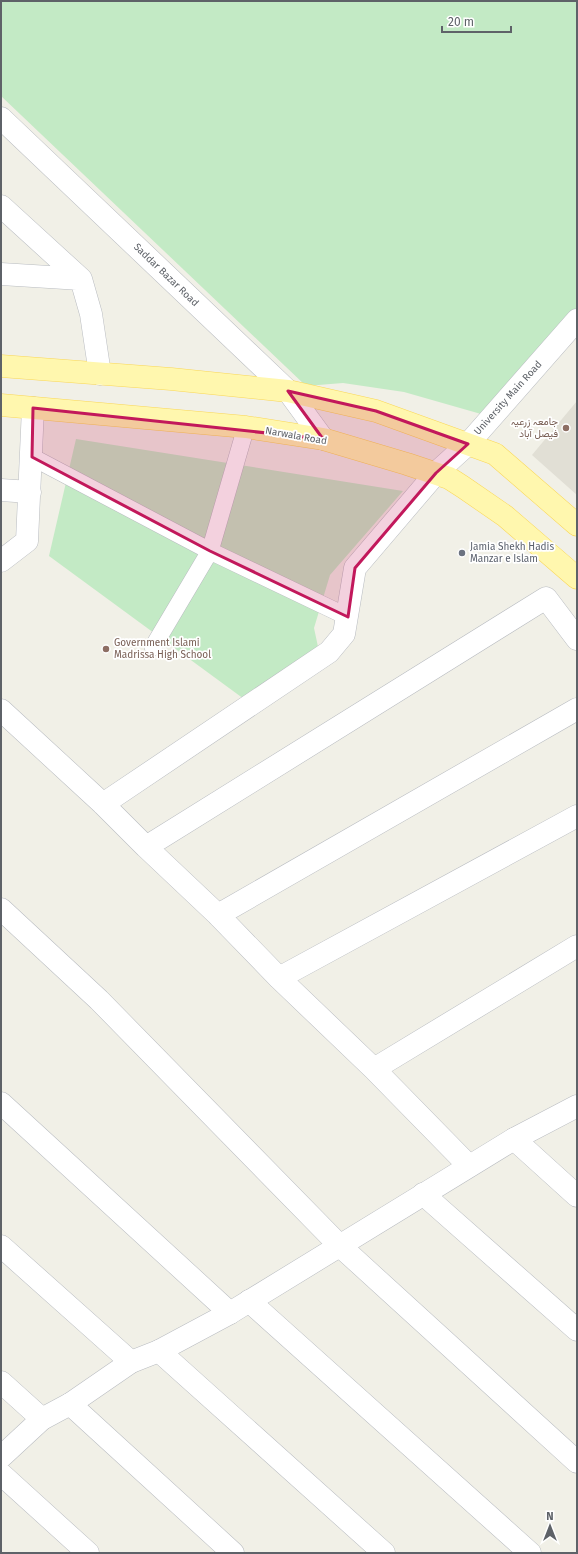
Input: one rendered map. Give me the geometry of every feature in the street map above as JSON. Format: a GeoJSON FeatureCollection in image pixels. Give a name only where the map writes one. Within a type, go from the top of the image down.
{"type":"FeatureCollection","features":[{"type":"Feature","properties":{"kind":"main road"},"geometry":{"type":"LineString","coordinates":[[1,366],[288,391],[376,411],[495,454],[577,525]]}},
{"type":"Feature","properties":{"kind":"main road","name":"Narwala Road"},"geometry":{"type":"LineString","coordinates":[[1,405],[246,427],[323,439],[448,478],[505,516],[577,578]]}},
{"type":"Feature","properties":{"kind":"street","name":"Saddar Bazar Road"},"geometry":{"type":"LineString","coordinates":[[1,118],[288,391],[323,439]]}},
{"type":"Feature","properties":{"kind":"street"},"geometry":{"type":"LineString","coordinates":[[1,206],[81,279],[91,314],[100,374]]}},
{"type":"Feature","properties":{"kind":"street"},"geometry":{"type":"LineString","coordinates":[[1,274],[81,279]]}},
{"type":"Feature","properties":{"kind":"street","name":"University Main Road"},"geometry":{"type":"LineString","coordinates":[[103,804],[329,652],[344,634],[355,568],[436,474],[468,444],[577,320]]}},
{"type":"Feature","properties":{"kind":"street"},"geometry":{"type":"LineString","coordinates":[[1,561],[27,541],[32,457],[33,408]]}},
{"type":"Feature","properties":{"kind":"street"},"geometry":{"type":"LineString","coordinates":[[153,647],[210,551],[246,427]]}},
{"type":"Feature","properties":{"kind":"street"},"geometry":{"type":"LineString","coordinates":[[32,457],[210,551],[348,617]]}},
{"type":"Feature","properties":{"kind":"street"},"geometry":{"type":"LineString","coordinates":[[1,490],[30,492]]}},
{"type":"Feature","properties":{"kind":"street"},"geometry":{"type":"LineString","coordinates":[[146,847],[546,598],[577,639]]}},
{"type":"Feature","properties":{"kind":"street"},"geometry":{"type":"LineString","coordinates":[[218,915],[577,709]]}},
{"type":"Feature","properties":{"kind":"street"},"geometry":{"type":"LineString","coordinates":[[1,710],[103,804],[218,915],[279,978],[374,1069],[469,1166]]}},
{"type":"Feature","properties":{"kind":"street"},"geometry":{"type":"LineString","coordinates":[[279,978],[577,816]]}},
{"type":"Feature","properties":{"kind":"street"},"geometry":{"type":"LineString","coordinates":[[1,909],[99,1000],[338,1245],[577,1462]]}},
{"type":"Feature","properties":{"kind":"street"},"geometry":{"type":"LineString","coordinates":[[374,1069],[577,946]]}},
{"type":"Feature","properties":{"kind":"street"},"geometry":{"type":"LineString","coordinates":[[1,1103],[230,1313]]}},
{"type":"Feature","properties":{"kind":"street"},"geometry":{"type":"LineString","coordinates":[[1,1457],[42,1419],[70,1404],[131,1362],[159,1351],[230,1313],[338,1245],[514,1139],[577,1106]]}},
{"type":"Feature","properties":{"kind":"street"},"geometry":{"type":"LineString","coordinates":[[514,1139],[577,1196]]}},
{"type":"Feature","properties":{"kind":"street"},"geometry":{"type":"LineString","coordinates":[[424,1194],[577,1330]]}},
{"type":"Feature","properties":{"kind":"street"},"geometry":{"type":"LineString","coordinates":[[1,1246],[131,1362]]}},
{"type":"Feature","properties":{"kind":"street"},"geometry":{"type":"LineString","coordinates":[[249,1301],[530,1553]]}},
{"type":"Feature","properties":{"kind":"street"},"geometry":{"type":"LineString","coordinates":[[159,1351],[384,1553]]}},
{"type":"Feature","properties":{"kind":"street"},"geometry":{"type":"LineString","coordinates":[[1,1382],[42,1419]]}},
{"type":"Feature","properties":{"kind":"street"},"geometry":{"type":"LineString","coordinates":[[70,1404],[233,1553]]}},
{"type":"Feature","properties":{"kind":"street"},"geometry":{"type":"LineString","coordinates":[[1,1474],[88,1553]]}},
{"type":"Feature","properties":{"kind":"highlighted area"},"geometry":{"type":"Polygon","coordinates":[[[288,391],[376,411],[468,444],[436,473],[355,568],[348,617],[210,551],[32,457],[33,408],[323,439],[288,391]]]}},
{"type":"Feature","properties":{"kind":"shaded area","name":"جامعہ زرعیہ فیصل آباد"},"geometry":{"type":"Polygon","coordinates":[[[577,401],[577,495],[532,455],[577,401]]]}},
{"type":"Feature","properties":{"kind":"green space"},"geometry":{"type":"Polygon","coordinates":[[[1,1],[577,1],[577,320],[495,418],[404,392],[343,383],[306,386],[1,96],[1,1]]]}},
{"type":"Feature","properties":{"kind":"green space"},"geometry":{"type":"Polygon","coordinates":[[[76,439],[403,491],[330,575],[314,628],[320,656],[244,699],[49,556],[76,439]]]}},
{"type":"Feature","properties":{"kind":"place","name":"جامعہ زرعیہ فیصل آباد"},"geometry":{"type":"Point","coordinates":[566,428]}},
{"type":"Feature","properties":{"kind":"place","name":"Jamia Shekh Hadis Manzar e Islam"},"geometry":{"type":"Point","coordinates":[462,553]}},
{"type":"Feature","properties":{"kind":"place","name":"Government Islami Madrissa High School"},"geometry":{"type":"Point","coordinates":[106,649]}}]}
